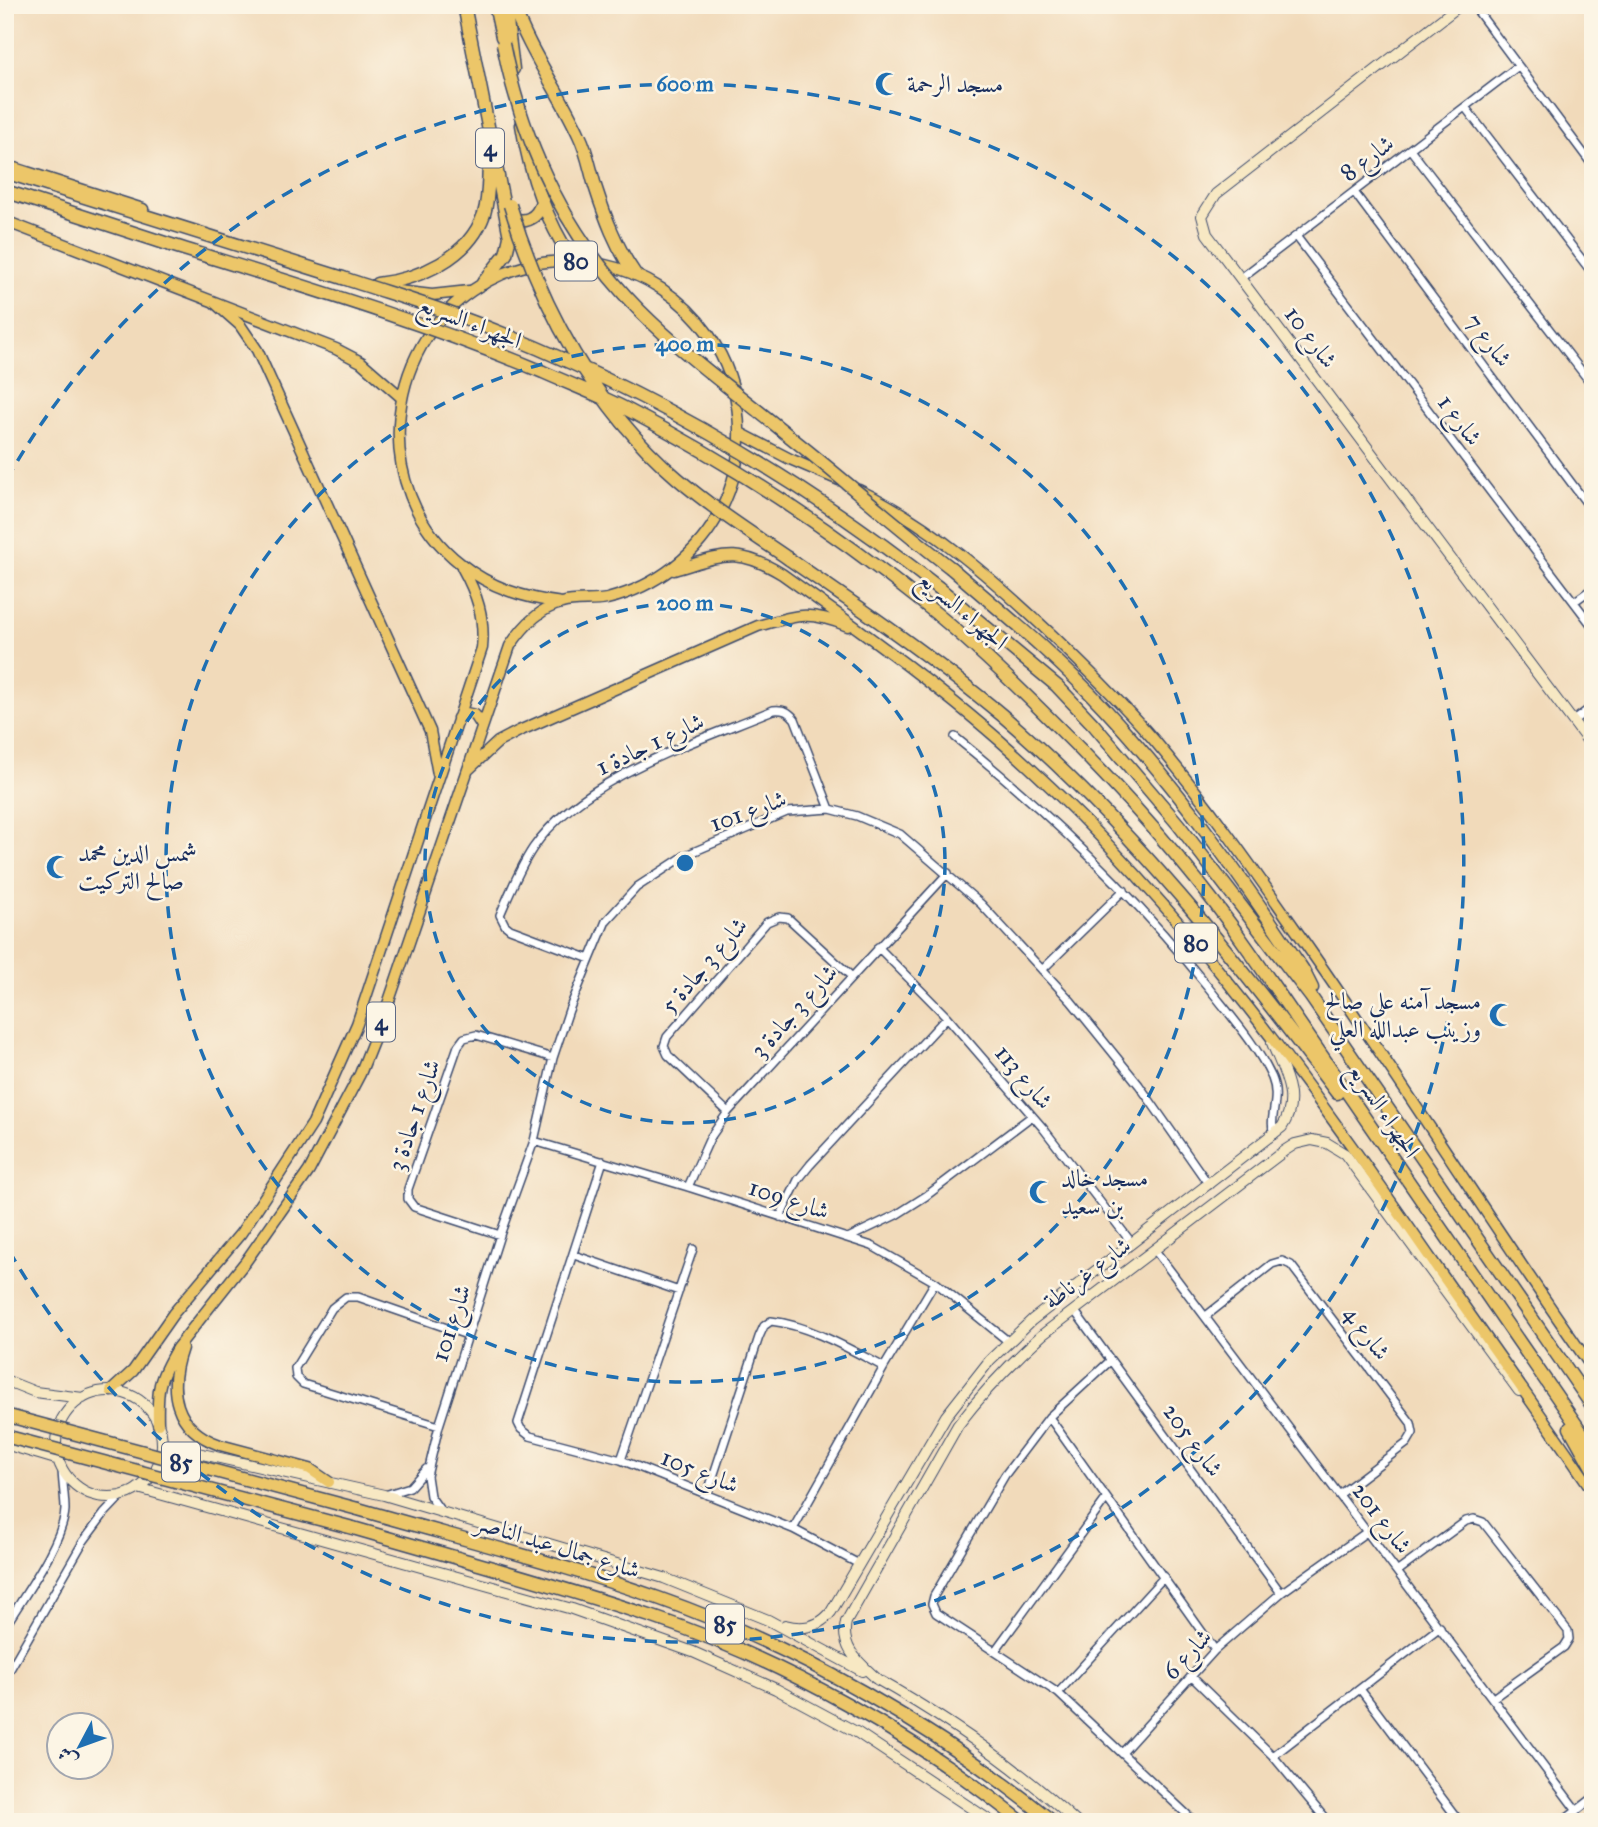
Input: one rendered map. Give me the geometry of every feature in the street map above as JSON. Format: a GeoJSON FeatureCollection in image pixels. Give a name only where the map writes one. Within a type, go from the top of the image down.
{"type":"FeatureCollection","features":[{"type":"Feature","properties":{"kind":"highway","name":"4"},"geometry":{"type":"LineString","coordinates":[[464,5],[490,148],[507,207],[510,237],[508,248],[499,265],[483,283]]}},
{"type":"Feature","properties":{"kind":"highway"},"geometry":{"type":"LineString","coordinates":[[471,5],[507,207],[553,315],[577,358],[618,415],[676,477],[947,671],[1003,717],[1111,819],[1175,889],[1243,970],[1438,1227]]}},
{"type":"Feature","properties":{"kind":"highway"},"geometry":{"type":"LineString","coordinates":[[495,5],[520,114],[546,180],[581,241],[639,310],[704,368],[1027,633],[1102,706],[1195,814],[1235,869],[1303,971],[1325,1017]]}},
{"type":"Feature","properties":{"kind":"highway","name":"4"},"geometry":{"type":"LineString","coordinates":[[505,5],[525,143],[542,202],[554,230],[573,261]]}},
{"type":"Feature","properties":{"kind":"highway"},"geometry":{"type":"LineString","coordinates":[[513,5],[535,55],[559,93],[581,138],[611,230],[622,255],[635,274]]}},
{"type":"Feature","properties":{"kind":"highway"},"geometry":{"type":"LineString","coordinates":[[377,285],[420,274],[453,255],[469,239],[484,213],[490,148]]}},
{"type":"Feature","properties":{"kind":"highway","name":"الجهراء السريع"},"geometry":{"type":"LineString","coordinates":[[5,172],[415,301],[563,359],[671,412],[782,475],[864,530],[939,588],[1057,686],[1101,732],[1195,845],[1325,1017],[1592,1405]]}},
{"type":"Feature","properties":{"kind":"highway","name":"الجهراء السريع"},"geometry":{"type":"LineString","coordinates":[[5,191],[409,320],[581,388],[629,410],[757,484],[840,539],[927,606],[975,646],[1037,706],[1114,784],[1169,846],[1229,922],[1593,1449]]}},
{"type":"Feature","properties":{"kind":"highway"},"geometry":{"type":"LineString","coordinates":[[507,207],[514,220],[529,220],[536,216],[542,202]]}},
{"type":"Feature","properties":{"kind":"highway"},"geometry":{"type":"LineString","coordinates":[[1548,1384],[1593,1469]]}},
{"type":"Feature","properties":{"kind":"highway","name":"شارع جمال عبد الناصر"},"geometry":{"type":"LineString","coordinates":[[5,1415],[358,1509],[657,1598],[758,1639],[837,1679],[949,1745],[1054,1822]]}},
{"type":"Feature","properties":{"kind":"highway","name":"شارع جمال عبد الناصر"},"geometry":{"type":"LineString","coordinates":[[5,1436],[353,1528],[654,1617],[747,1654],[868,1717],[945,1766],[1022,1822]]}},
{"type":"Feature","properties":{"kind":"main road","name":"الجهراء السريع"},"geometry":{"type":"LineString","coordinates":[[5,165],[377,285],[418,295],[471,290]]}},
{"type":"Feature","properties":{"kind":"main road"},"geometry":{"type":"LineString","coordinates":[[5,221],[336,349],[361,362],[401,397]]}},
{"type":"Feature","properties":{"kind":"main road","name":"80"},"geometry":{"type":"LineString","coordinates":[[573,261],[613,267],[635,274],[676,299],[695,317],[713,340],[730,374],[740,433],[735,473],[720,511],[698,544],[668,571],[639,588],[607,599],[562,603],[508,592],[461,564],[429,530],[408,489],[398,443],[401,397],[415,355],[439,319],[471,290],[507,272],[532,264],[573,261]]}},
{"type":"Feature","properties":{"kind":"main road"},"geometry":{"type":"LineString","coordinates":[[215,303],[240,325],[257,351],[429,732],[436,755],[438,779]]}},
{"type":"Feature","properties":{"kind":"main road","name":"الجهراء السريع"},"geometry":{"type":"LineString","coordinates":[[740,433],[885,502],[911,519],[991,579],[1113,695],[1204,801],[1254,870],[1364,1028],[1593,1369]]}},
{"type":"Feature","properties":{"kind":"main road","name":"الجهراء السريع"},"geometry":{"type":"LineString","coordinates":[[668,571],[723,555],[746,557],[782,574],[952,700],[1037,774],[1184,929],[1265,1026],[1593,1491]]}},
{"type":"Feature","properties":{"kind":"main road","name":"4"},"geometry":{"type":"LineString","coordinates":[[111,1391],[133,1371],[173,1314],[236,1239],[313,1123],[357,1024],[482,648],[484,627],[479,603],[461,564]]}},
{"type":"Feature","properties":{"kind":"main road","name":"4"},"geometry":{"type":"LineString","coordinates":[[158,1424],[158,1390],[165,1368],[278,1218],[334,1128],[360,1074],[388,1004],[510,646],[532,620],[562,603]]}},
{"type":"Feature","properties":{"kind":"main road"},"geometry":{"type":"LineString","coordinates":[[467,771],[489,749],[508,736],[758,626],[814,614],[867,635]]}},
{"type":"Feature","properties":{"kind":"main road"},"geometry":{"type":"LineString","coordinates":[[458,718],[466,713],[475,715],[482,726]]}},
{"type":"Feature","properties":{"kind":"main road"},"geometry":{"type":"LineString","coordinates":[[191,1331],[178,1360],[174,1385],[180,1410],[188,1424],[213,1443],[310,1469],[329,1482]]}},
{"type":"Feature","properties":{"kind":"street","name":"شارع 10"},"geometry":{"type":"LineString","coordinates":[[1460,5],[1216,194],[1202,216],[1207,234],[1593,748]]}},
{"type":"Feature","properties":{"kind":"street"},"geometry":{"type":"LineString","coordinates":[[1473,5],[1593,166]]}},
{"type":"Feature","properties":{"kind":"street","name":"شارع 8"},"geometry":{"type":"LineString","coordinates":[[1241,278],[1517,67]]}},
{"type":"Feature","properties":{"kind":"street"},"geometry":{"type":"LineString","coordinates":[[1465,107],[1593,274]]}},
{"type":"Feature","properties":{"kind":"street"},"geometry":{"type":"LineString","coordinates":[[1410,149],[1593,386]]}},
{"type":"Feature","properties":{"kind":"street","name":"شارع 7"},"geometry":{"type":"LineString","coordinates":[[1354,192],[1593,512]]}},
{"type":"Feature","properties":{"kind":"street","name":"شارع 1"},"geometry":{"type":"LineString","coordinates":[[1296,236],[1593,627]]}},
{"type":"Feature","properties":{"kind":"street"},"geometry":{"type":"LineString","coordinates":[[1575,601],[1593,588]]}},
{"type":"Feature","properties":{"kind":"street"},"geometry":{"type":"LineString","coordinates":[[1573,721],[1593,706]]}},
{"type":"Feature","properties":{"kind":"street","name":"شارع 1 جادة 1"},"geometry":{"type":"LineString","coordinates":[[590,959],[509,929],[500,915],[513,884],[534,847],[564,815],[616,777],[773,710],[782,709],[790,712],[795,719],[830,809]]}},
{"type":"Feature","properties":{"kind":"street"},"geometry":{"type":"LineString","coordinates":[[1580,731],[1593,721]]}},
{"type":"Feature","properties":{"kind":"street"},"geometry":{"type":"LineString","coordinates":[[955,737],[1018,788],[1089,853],[1168,937],[1264,1063],[1277,1092],[1272,1126],[1274,1135],[1283,1142],[1284,1151]]}},
{"type":"Feature","properties":{"kind":"street","name":"شارع 101"},"geometry":{"type":"LineString","coordinates":[[440,1510],[432,1501],[427,1476],[439,1426],[500,1235],[534,1141],[554,1058],[569,1010],[606,921],[637,887],[676,859],[787,812],[830,809],[857,816],[900,834],[948,873],[981,904],[1071,1001],[1139,1085],[1209,1185]]}},
{"type":"Feature","properties":{"kind":"street","name":"شارع 3 جادة 3"},"geometry":{"type":"LineString","coordinates":[[688,1187],[709,1138],[728,1112],[948,873]]}},
{"type":"Feature","properties":{"kind":"street"},"geometry":{"type":"LineString","coordinates":[[1042,970],[1124,890]]}},
{"type":"Feature","properties":{"kind":"street","name":"شارع 3 جادة 5"},"geometry":{"type":"LineString","coordinates":[[728,1112],[668,1055],[664,1043],[767,922],[779,917],[788,918],[851,976]]}},
{"type":"Feature","properties":{"kind":"street","name":"شارع 113"},"geometry":{"type":"LineString","coordinates":[[878,947],[947,1017],[1032,1116],[1131,1242]]}},
{"type":"Feature","properties":{"kind":"street"},"geometry":{"type":"LineString","coordinates":[[780,1217],[798,1180],[810,1165],[947,1017]]}},
{"type":"Feature","properties":{"kind":"street","name":"شارع غرناطة"},"geometry":{"type":"LineString","coordinates":[[831,1612],[957,1400],[973,1380],[1032,1320],[1274,1135],[1285,1123],[1292,1100],[1284,1070],[1265,1026]]}},
{"type":"Feature","properties":{"kind":"street","name":"شارع 1 جادة 3"},"geometry":{"type":"LineString","coordinates":[[500,1235],[414,1207],[408,1199],[408,1189],[458,1046],[464,1038],[476,1035],[554,1058]]}},
{"type":"Feature","properties":{"kind":"street"},"geometry":{"type":"LineString","coordinates":[[848,1238],[896,1215],[1032,1116]]}},
{"type":"Feature","properties":{"kind":"street","name":"شارع غرناطة"},"geometry":{"type":"LineString","coordinates":[[848,1618],[958,1425],[984,1392],[1042,1335],[1295,1144],[1312,1140],[1327,1143],[1345,1154],[1509,1380],[1539,1412]]}},
{"type":"Feature","properties":{"kind":"street","name":"شارع 109"},"geometry":{"type":"LineString","coordinates":[[534,1141],[872,1246],[935,1282],[1009,1342]]}},
{"type":"Feature","properties":{"kind":"street"},"geometry":{"type":"LineString","coordinates":[[603,1161],[574,1255],[678,1292]]}},
{"type":"Feature","properties":{"kind":"street"},"geometry":{"type":"LineString","coordinates":[[621,1460],[693,1249]]}},
{"type":"Feature","properties":{"kind":"street","name":"شارع 201"},"geometry":{"type":"LineString","coordinates":[[1154,1249],[1577,1811]]}},
{"type":"Feature","properties":{"kind":"street","name":"شارع 105"},"geometry":{"type":"LineString","coordinates":[[574,1255],[518,1423],[521,1429],[530,1436],[621,1460],[793,1529],[859,1564]]}},
{"type":"Feature","properties":{"kind":"street","name":"شارع 4"},"geometry":{"type":"LineString","coordinates":[[1206,1316],[1272,1264],[1282,1261],[1291,1265],[1411,1423],[1413,1433],[1407,1443],[1340,1494]]}},
{"type":"Feature","properties":{"kind":"street"},"geometry":{"type":"LineString","coordinates":[[793,1529],[935,1282]]}},
{"type":"Feature","properties":{"kind":"street"},"geometry":{"type":"LineString","coordinates":[[439,1426],[303,1384],[296,1377],[295,1368],[332,1308],[346,1297],[358,1297],[467,1335]]}},
{"type":"Feature","properties":{"kind":"street","name":"شارع 205"},"geometry":{"type":"LineString","coordinates":[[1074,1310],[1281,1593]]}},
{"type":"Feature","properties":{"kind":"street"},"geometry":{"type":"LineString","coordinates":[[707,1495],[759,1337],[771,1321],[831,1340],[884,1367]]}},
{"type":"Feature","properties":{"kind":"street"},"geometry":{"type":"LineString","coordinates":[[1110,1361],[1049,1417],[1005,1475],[934,1596],[932,1604],[936,1613],[1058,1693],[1195,1822]]}},
{"type":"Feature","properties":{"kind":"street"},"geometry":{"type":"LineString","coordinates":[[5,1380],[35,1392],[83,1398]]}},
{"type":"Feature","properties":{"kind":"street"},"geometry":{"type":"LineString","coordinates":[[973,1380],[974,1390],[984,1392]]}},
{"type":"Feature","properties":{"kind":"street"},"geometry":{"type":"LineString","coordinates":[[5,1627],[60,1529],[65,1510],[56,1445],[58,1429],[65,1414],[83,1398],[96,1392],[111,1391],[130,1395],[142,1402],[158,1424]]}},
{"type":"Feature","properties":{"kind":"street"},"geometry":{"type":"LineString","coordinates":[[957,1400],[965,1402],[970,1409]]}},
{"type":"Feature","properties":{"kind":"street"},"geometry":{"type":"LineString","coordinates":[[1049,1417],[1215,1650]]}},
{"type":"Feature","properties":{"kind":"street","name":"4"},"geometry":{"type":"LineString","coordinates":[[158,1424],[162,1445]]}},
{"type":"Feature","properties":{"kind":"street"},"geometry":{"type":"LineString","coordinates":[[5,1444],[60,1464],[69,1478],[84,1490],[102,1496],[122,1495],[138,1488],[156,1470],[162,1445],[440,1510],[664,1578],[789,1626],[806,1628],[822,1621],[831,1612],[836,1619],[848,1618],[844,1631],[846,1646],[878,1680]]}},
{"type":"Feature","properties":{"kind":"street","name":"شارع 101"},"geometry":{"type":"LineString","coordinates":[[384,1495],[410,1488],[430,1463]]}},
{"type":"Feature","properties":{"kind":"street"},"geometry":{"type":"LineString","coordinates":[[138,1488],[572,1609],[693,1652],[776,1689],[858,1733],[992,1822]]}},
{"type":"Feature","properties":{"kind":"street"},"geometry":{"type":"LineString","coordinates":[[5,1678],[83,1542],[122,1495]]}},
{"type":"Feature","properties":{"kind":"street"},"geometry":{"type":"LineString","coordinates":[[995,1651],[1106,1499]]}},
{"type":"Feature","properties":{"kind":"street"},"geometry":{"type":"LineString","coordinates":[[1398,1571],[1466,1521],[1474,1519],[1483,1522],[1567,1631],[1569,1639],[1564,1647],[1493,1698]]}},
{"type":"Feature","properties":{"kind":"street","name":"شارع 6"},"geometry":{"type":"LineString","coordinates":[[1122,1753],[1215,1650],[1281,1593],[1368,1531]]}},
{"type":"Feature","properties":{"kind":"street"},"geometry":{"type":"LineString","coordinates":[[1058,1693],[1164,1577]]}},
{"type":"Feature","properties":{"kind":"street"},"geometry":{"type":"LineString","coordinates":[[768,1620],[878,1680],[976,1740],[1043,1791],[1076,1822]]}},
{"type":"Feature","properties":{"kind":"street"},"geometry":{"type":"LineString","coordinates":[[1273,1756],[1440,1627]]}},
{"type":"Feature","properties":{"kind":"street"},"geometry":{"type":"LineString","coordinates":[[1191,1676],[1273,1756],[1328,1822]]}},
{"type":"Feature","properties":{"kind":"street"},"geometry":{"type":"LineString","coordinates":[[1360,1689],[1460,1822]]}},
{"type":"Feature","properties":{"kind":"street"},"geometry":{"type":"LineString","coordinates":[[1562,1822],[1593,1798]]}},
{"type":"Feature","properties":{"kind":"place","name":"مسجد الرحمة"},"geometry":{"type":"Point","coordinates":[887,84]}},
{"type":"Feature","properties":{"kind":"place","name":"شمس الدين محمد صالح التركيت"},"geometry":{"type":"Point","coordinates":[58,867]}},
{"type":"Feature","properties":{"kind":"place","name":"مسجد آمنه علي صالح وزينب عبدالله العلي"},"geometry":{"type":"Point","coordinates":[1501,1015]}},
{"type":"Feature","properties":{"kind":"place","name":"مسجد خالد بن سعيد"},"geometry":{"type":"Point","coordinates":[1041,1192]}}]}
